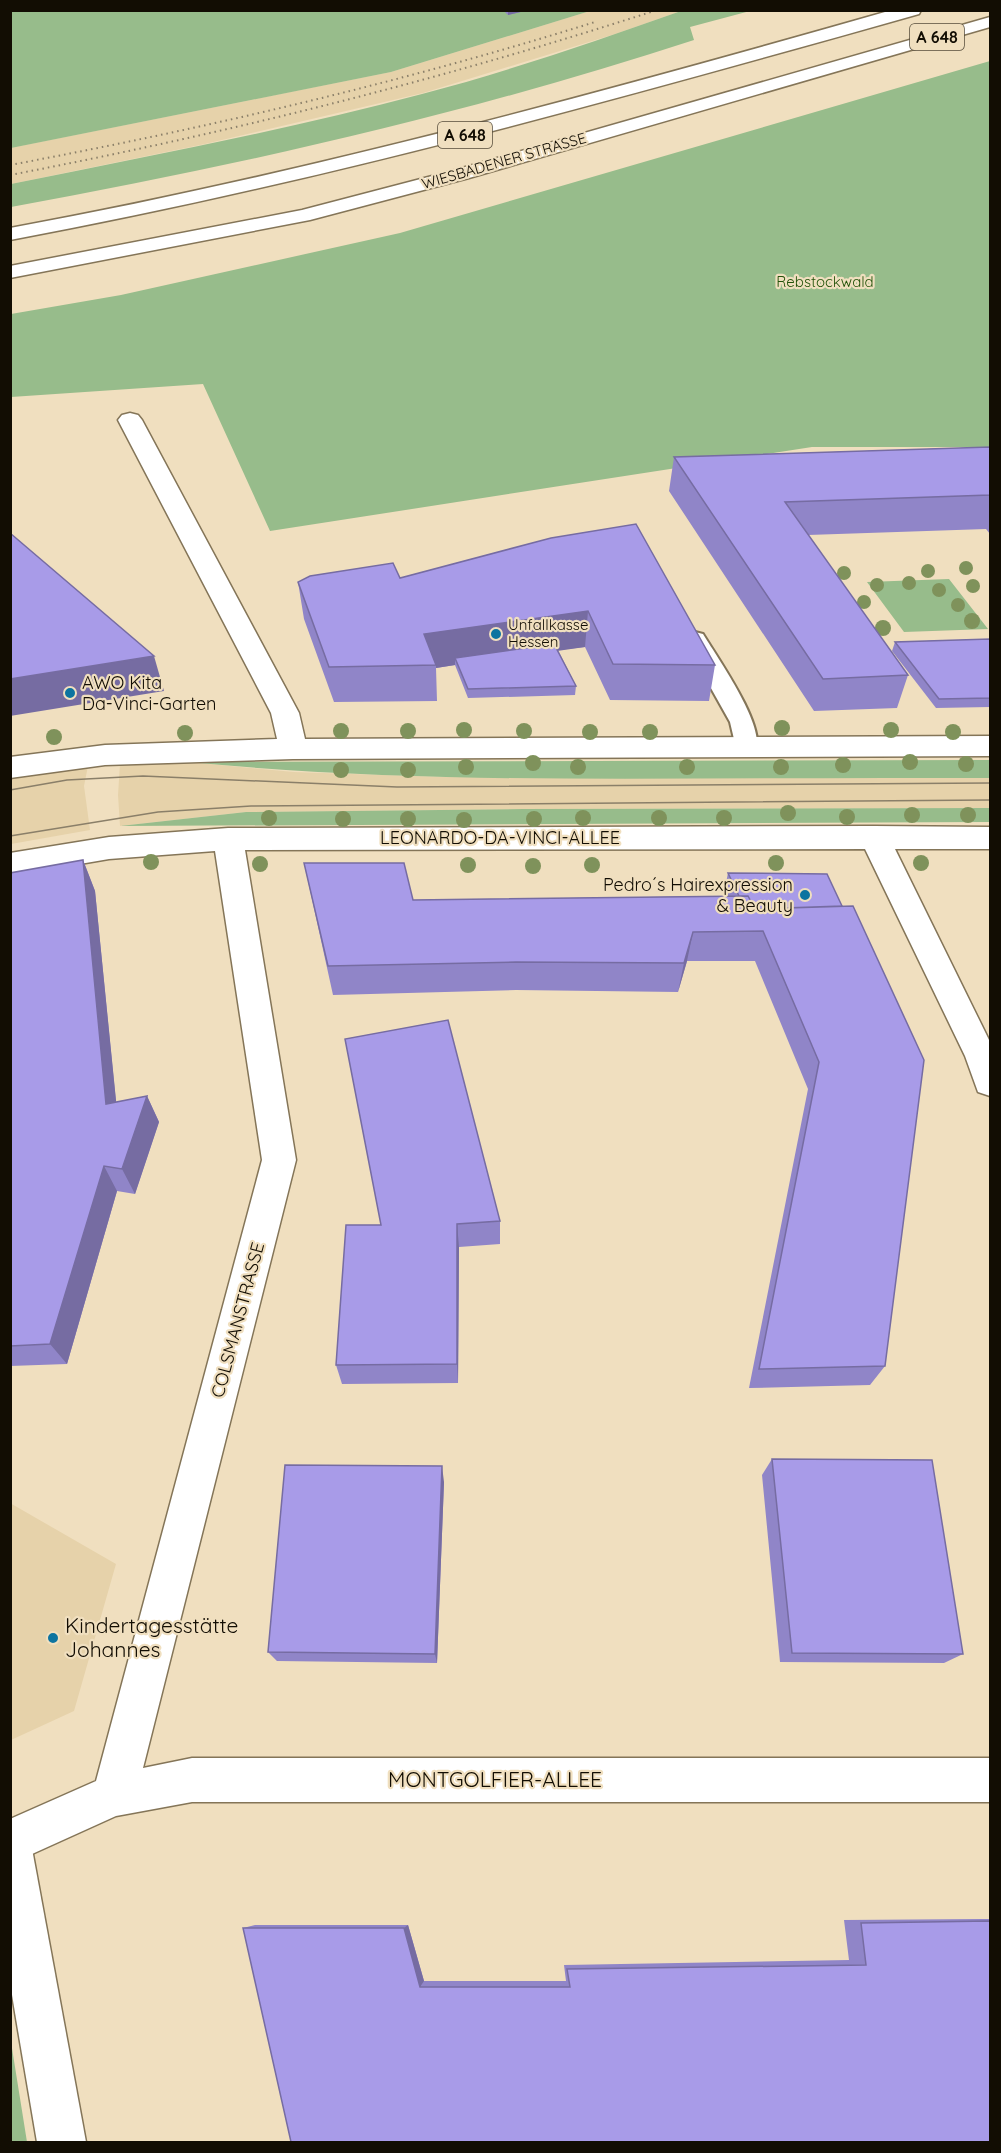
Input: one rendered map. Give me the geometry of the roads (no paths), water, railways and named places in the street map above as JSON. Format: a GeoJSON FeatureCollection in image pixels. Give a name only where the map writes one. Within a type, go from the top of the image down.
{"type":"FeatureCollection","features":[{"type":"Feature","properties":{"kind":"main road","name":"WIESBADENER STRASSE"},"geometry":{"type":"LineString","coordinates":[[10,234],[131,212],[428,145],[913,10]]}},
{"type":"Feature","properties":{"kind":"main road","name":"WIESBADENER STRASSE"},"geometry":{"type":"LineString","coordinates":[[10,272],[303,216],[462,174],[990,22]]}},
{"type":"Feature","properties":{"kind":"main road"},"geometry":{"type":"LineString","coordinates":[[884,52],[990,33]]}},
{"type":"Feature","properties":{"kind":"main road"},"geometry":{"type":"LineString","coordinates":[[130,420],[285,713],[293,750]]}},
{"type":"Feature","properties":{"kind":"main road"},"geometry":{"type":"LineString","coordinates":[[10,768],[105,755],[293,750],[990,746]]}},
{"type":"Feature","properties":{"kind":"main road"},"geometry":{"type":"LineString","coordinates":[[874,837],[981,1056],[990,1082]]}},
{"type":"Feature","properties":{"kind":"main road","name":"LEONARDO-DA-VINCI-ALLEE"},"geometry":{"type":"LineString","coordinates":[[10,865],[109,848],[169,841],[228,839],[990,838]]}},
{"type":"Feature","properties":{"kind":"main road","name":"COLSMANSTRASSE"},"geometry":{"type":"LineString","coordinates":[[114,1795],[279,1160],[228,839]]}},
{"type":"Feature","properties":{"kind":"main road","name":"MONTGOLFIER-ALLEE"},"geometry":{"type":"LineString","coordinates":[[10,1842],[114,1795],[192,1780],[990,1780]]}},
{"type":"Feature","properties":{"kind":"main road"},"geometry":{"type":"LineString","coordinates":[[10,1849],[62,2142]]}},
{"type":"Feature","properties":{"kind":"lane"},"geometry":{"type":"LineString","coordinates":[[682,617],[742,722],[746,746]]}},
{"type":"Feature","properties":{"kind":"tram line"},"geometry":{"type":"LineString","coordinates":[[10,790],[67,780],[143,776],[397,787],[990,783]]}},
{"type":"Feature","properties":{"kind":"tram line"},"geometry":{"type":"LineString","coordinates":[[10,836],[158,812],[251,806],[990,800]]}},
{"type":"Feature","properties":{"kind":"railway"},"geometry":{"type":"LineString","coordinates":[[10,175],[174,141],[336,103],[497,59],[657,10]]}},
{"type":"Feature","properties":{"kind":"railway"},"geometry":{"type":"LineString","coordinates":[[10,165],[305,102],[378,84],[595,22]]}},
{"type":"Feature","properties":{"kind":"place","name":"Unfallkasse Hessen"},"geometry":{"type":"Point","coordinates":[496,634]}},
{"type":"Feature","properties":{"kind":"place","name":"AWO Kita Da-Vinci-Garten"},"geometry":{"type":"Point","coordinates":[70,693]}},
{"type":"Feature","properties":{"kind":"place","name":"Pedro´s Hairexpression & Beauty"},"geometry":{"type":"Point","coordinates":[805,895]}},
{"type":"Feature","properties":{"kind":"place","name":"Kindertagesstätte Johannes"},"geometry":{"type":"Point","coordinates":[53,1638]}},
{"type":"Feature","properties":{"kind":"park label","name":"Rebstockwald"},"geometry":{"type":"Point","coordinates":[825,282]}}]}
